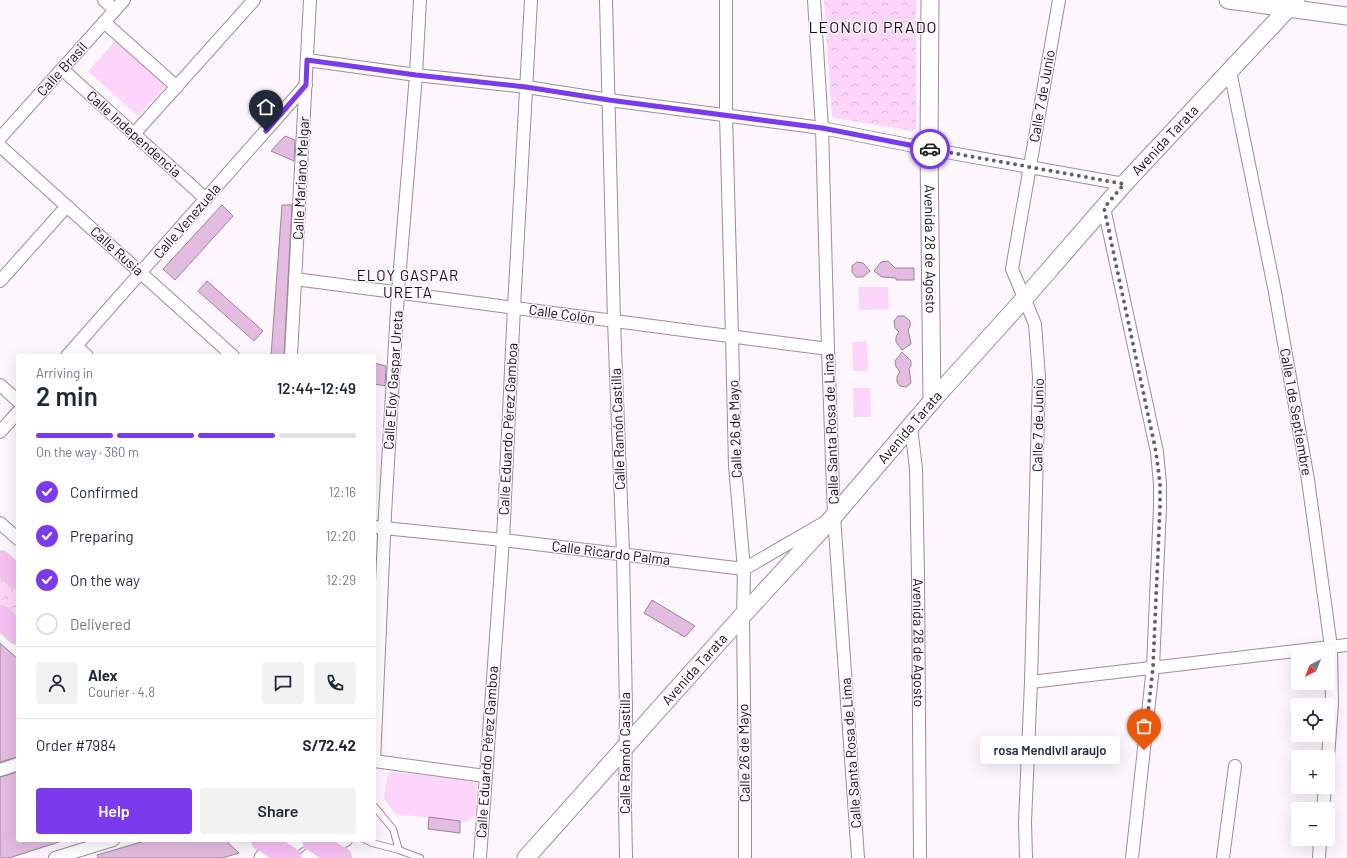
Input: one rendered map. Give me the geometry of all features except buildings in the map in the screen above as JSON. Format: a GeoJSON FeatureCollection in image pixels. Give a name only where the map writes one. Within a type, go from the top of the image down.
{"type":"FeatureCollection","features":[{"type":"Feature","properties":{"kind":"highway"},"geometry":{"type":"LineString","coordinates":[[0,562],[16,576]]}},
{"type":"Feature","properties":{"kind":"highway"},"geometry":{"type":"LineString","coordinates":[[0,617],[16,631]]}},
{"type":"Feature","properties":{"kind":"street"},"geometry":{"type":"LineString","coordinates":[[104,0],[115,10]]}},
{"type":"Feature","properties":{"kind":"street","name":"Calle Brasil"},"geometry":{"type":"LineString","coordinates":[[0,138],[124,0]]}},
{"type":"Feature","properties":{"kind":"street"},"geometry":{"type":"LineString","coordinates":[[134,134],[254,0]]}},
{"type":"Feature","properties":{"kind":"street","name":"Calle Mariano Melgar"},"geometry":{"type":"LineString","coordinates":[[291,354],[310,0]]}},
{"type":"Feature","properties":{"kind":"street","name":"Calle Eloy Gaspar Ureta"},"geometry":{"type":"LineString","coordinates":[[376,667],[379,527],[416,75],[420,0]]}},
{"type":"Feature","properties":{"kind":"street","name":"Calle Eduardo Pérez Gamboa"},"geometry":{"type":"LineString","coordinates":[[480,858],[503,540],[531,0]]}},
{"type":"Feature","properties":{"kind":"street","name":"Calle Ramón Castilla"},"geometry":{"type":"LineString","coordinates":[[606,0],[614,321],[623,554],[626,858]]}},
{"type":"Feature","properties":{"kind":"street","name":"Calle 26 de Mayo"},"geometry":{"type":"LineString","coordinates":[[726,0],[726,115],[734,466],[744,569],[742,615],[745,858]]}},
{"type":"Feature","properties":{"kind":"street","name":"Calle Santa Rosa de Lima"},"geometry":{"type":"LineString","coordinates":[[814,0],[822,128],[834,516],[858,858]]}},
{"type":"Feature","properties":{"kind":"street","name":"Avenida 28 de Agosto"},"geometry":{"type":"LineString","coordinates":[[930,0],[929,149],[932,402]]}},
{"type":"Feature","properties":{"kind":"street","name":"Calle 7 de Junio"},"geometry":{"type":"LineString","coordinates":[[1026,858],[1025,822],[1031,682],[1039,377],[1035,324],[1012,269],[1059,0]]}},
{"type":"Feature","properties":{"kind":"street"},"geometry":{"type":"LineString","coordinates":[[1228,0],[1293,4],[1347,16]]}},
{"type":"Feature","properties":{"kind":"street","name":"Avenida Tarata"},"geometry":{"type":"LineString","coordinates":[[526,858],[742,615],[834,516],[1124,184],[1293,4]]}},
{"type":"Feature","properties":{"kind":"street"},"geometry":{"type":"LineString","coordinates":[[104,22],[176,87]]}},
{"type":"Feature","properties":{"kind":"street"},"geometry":{"type":"LineString","coordinates":[[307,60],[416,75],[526,87],[609,100],[822,128],[1124,184]]}},
{"type":"Feature","properties":{"kind":"street","name":"Calle Independencia"},"geometry":{"type":"LineString","coordinates":[[62,69],[206,198]]}},
{"type":"Feature","properties":{"kind":"street","name":"Calle 1 de Septiembre"},"geometry":{"type":"LineString","coordinates":[[1230,71],[1276,300],[1308,480],[1331,646]]}},
{"type":"Feature","properties":{"kind":"street","name":"Calle Venezuela"},"geometry":{"type":"LineString","coordinates":[[69,354],[306,85]]}},
{"type":"Feature","properties":{"kind":"street","name":"Calle Rusia"},"geometry":{"type":"LineString","coordinates":[[0,146],[231,354]]}},
{"type":"Feature","properties":{"kind":"street"},"geometry":{"type":"LineString","coordinates":[[1,279],[67,206]]}},
{"type":"Feature","properties":{"kind":"street"},"geometry":{"type":"LineString","coordinates":[[1104,208],[1159,468],[1160,507],[1153,667],[1132,858]]}},
{"type":"Feature","properties":{"kind":"street","name":"Calle Colón"},"geometry":{"type":"LineString","coordinates":[[295,279],[828,348]]}},
{"type":"Feature","properties":{"kind":"street"},"geometry":{"type":"LineString","coordinates":[[76,346],[85,354]]}},
{"type":"Feature","properties":{"kind":"street"},"geometry":{"type":"LineString","coordinates":[[0,385],[16,399]]}},
{"type":"Feature","properties":{"kind":"street"},"geometry":{"type":"LineString","coordinates":[[0,432],[16,414]]}},
{"type":"Feature","properties":{"kind":"street","name":"Avenida 28 de Agosto"},"geometry":{"type":"LineString","coordinates":[[911,427],[916,469],[920,858]]}},
{"type":"Feature","properties":{"kind":"street"},"geometry":{"type":"LineString","coordinates":[[744,569],[834,516]]}},
{"type":"Feature","properties":{"kind":"street"},"geometry":{"type":"LineString","coordinates":[[0,523],[16,537]]}},
{"type":"Feature","properties":{"kind":"street","name":"Calle Ricardo Palma"},"geometry":{"type":"LineString","coordinates":[[379,527],[503,540],[744,569]]}},
{"type":"Feature","properties":{"kind":"street"},"geometry":{"type":"LineString","coordinates":[[1335,646],[1347,645]]}},
{"type":"Feature","properties":{"kind":"street"},"geometry":{"type":"LineString","coordinates":[[1031,682],[1291,651]]}},
{"type":"Feature","properties":{"kind":"street","name":"Calle 1 de Septiembre"},"geometry":{"type":"LineString","coordinates":[[1329,750],[1332,690]]}},
{"type":"Feature","properties":{"kind":"street"},"geometry":{"type":"LineString","coordinates":[[376,761],[485,776]]}},
{"type":"Feature","properties":{"kind":"street"},"geometry":{"type":"LineString","coordinates":[[0,770],[16,765]]}},
{"type":"Feature","properties":{"kind":"street"},"geometry":{"type":"LineString","coordinates":[[1224,858],[1236,766]]}},
{"type":"Feature","properties":{"kind":"street"},"geometry":{"type":"LineString","coordinates":[[55,858],[107,842]]}},
{"type":"Feature","properties":{"kind":"street"},"geometry":{"type":"LineString","coordinates":[[274,852],[294,842]]}},
{"type":"Feature","properties":{"kind":"street"},"geometry":{"type":"LineString","coordinates":[[322,851],[342,842]]}},
{"type":"Feature","properties":{"kind":"street"},"geometry":{"type":"LineString","coordinates":[[1319,858],[1320,846]]}},
{"type":"Feature","properties":{"kind":"lane"},"geometry":{"type":"LineString","coordinates":[[376,808],[393,829],[399,850]]}},
{"type":"Feature","properties":{"kind":"lane"},"geometry":{"type":"LineString","coordinates":[[370,842],[399,850],[420,858]]}},
{"type":"Feature","properties":{"kind":"green space","name":"LEONCIO PRADO"},"geometry":{"type":"Polygon","coordinates":[[[824,0],[916,0],[916,129],[913,131],[835,118],[832,116],[824,0]]]}},
{"type":"Feature","properties":{"kind":"green space"},"geometry":{"type":"Polygon","coordinates":[[[116,40],[166,85],[138,116],[88,71],[116,40]]]}},
{"type":"Feature","properties":{"kind":"green space"},"geometry":{"type":"Polygon","coordinates":[[[858,287],[888,287],[889,309],[859,310],[858,287]]]}},
{"type":"Feature","properties":{"kind":"green space"},"geometry":{"type":"Polygon","coordinates":[[[867,341],[868,371],[853,371],[852,342],[867,341]]]}},
{"type":"Feature","properties":{"kind":"green space"},"geometry":{"type":"Polygon","coordinates":[[[853,388],[870,388],[871,417],[854,417],[853,388]]]}},
{"type":"Feature","properties":{"kind":"green space"},"geometry":{"type":"Polygon","coordinates":[[[0,576],[16,590],[16,623],[0,609],[0,576]]]}},
{"type":"Feature","properties":{"kind":"green space"},"geometry":{"type":"Polygon","coordinates":[[[388,772],[472,779],[477,784],[476,814],[467,822],[395,814],[384,798],[388,772]]]}},
{"type":"Feature","properties":{"kind":"way so far"},"geometry":{"type":"LineString","coordinates":[[930,149],[1124,184],[1104,208],[1156,452],[1160,484],[1153,667],[1144,750]]}},
{"type":"Feature","properties":{"kind":"place","name":"rosa Mendivil araujo"},"geometry":{"type":"Point","coordinates":[1144,750]}},
{"type":"Feature","properties":{"kind":"district","name":"LEONCIO PRADO"},"geometry":{"type":"Point","coordinates":[873,27]}},
{"type":"Feature","properties":{"kind":"district","name":"ELOY GASPAR URETA"},"geometry":{"type":"Point","coordinates":[408,284]}},
{"type":"Feature","properties":{"kind":"route"},"geometry":{"type":"LineString","coordinates":[[266,131],[306,85],[307,60],[416,75],[526,87],[609,100],[822,128],[930,149]]}}]}
